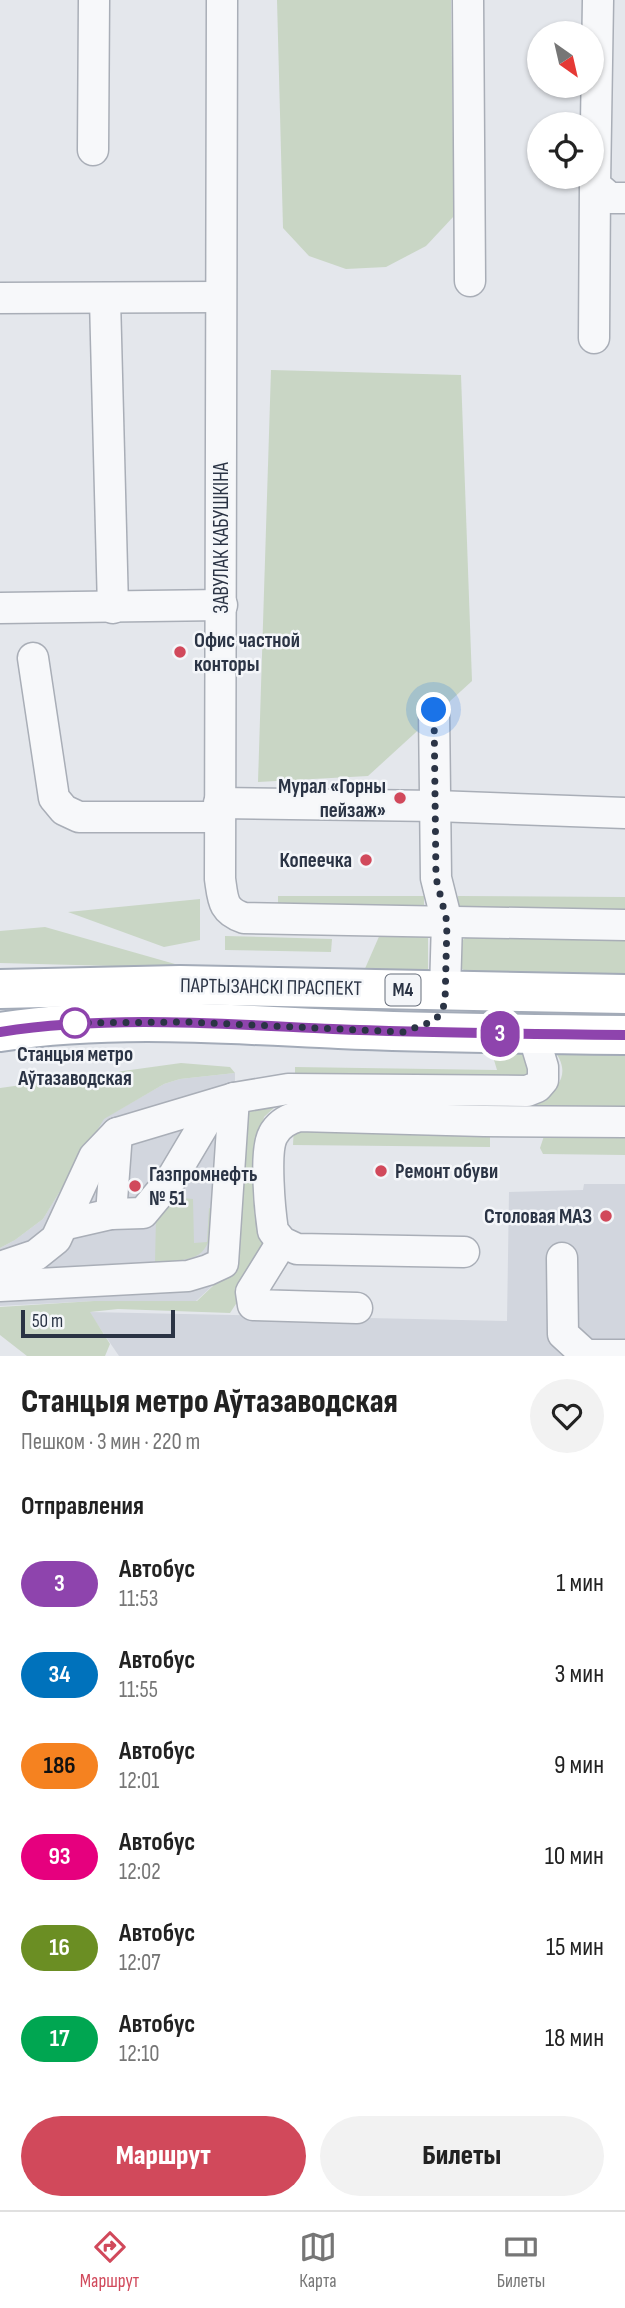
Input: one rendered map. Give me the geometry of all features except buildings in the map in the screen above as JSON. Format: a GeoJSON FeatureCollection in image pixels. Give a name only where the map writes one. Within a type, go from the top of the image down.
{"type":"FeatureCollection","features":[{"type":"Feature","properties":{"kind":"main road","name":"ПАРТЫЗАНСКІ ПРАСПЕКТ"},"geometry":{"type":"LineString","coordinates":[[0,989],[180,985],[625,994]]}},
{"type":"Feature","properties":{"kind":"main road"},"geometry":{"type":"LineString","coordinates":[[403,1032],[439,1016],[445,1003],[445,991]]}},
{"type":"Feature","properties":{"kind":"main road","name":"ПАРТЫЗАНСКІ ПРАСПЕКТ"},"geometry":{"type":"LineString","coordinates":[[0,1032],[69,1023],[187,1022],[403,1032],[625,1035]]}},
{"type":"Feature","properties":{"kind":"street"},"geometry":{"type":"LineString","coordinates":[[93,150],[94,0]]}},
{"type":"Feature","properties":{"kind":"street","name":"ЗАВУЛАК КАБУШКІНА"},"geometry":{"type":"LineString","coordinates":[[222,0],[219,297],[222,605],[220,879],[224,903],[233,914],[258,918],[447,922]]}},
{"type":"Feature","properties":{"kind":"street"},"geometry":{"type":"LineString","coordinates":[[468,0],[470,281]]}},
{"type":"Feature","properties":{"kind":"street"},"geometry":{"type":"LineString","coordinates":[[596,112],[598,0]]}},
{"type":"Feature","properties":{"kind":"street"},"geometry":{"type":"LineString","coordinates":[[594,338],[595,189]]}},
{"type":"Feature","properties":{"kind":"street"},"geometry":{"type":"LineString","coordinates":[[600,189],[610,198],[625,198]]}},
{"type":"Feature","properties":{"kind":"street"},"geometry":{"type":"LineString","coordinates":[[0,298],[219,297]]}},
{"type":"Feature","properties":{"kind":"street"},"geometry":{"type":"LineString","coordinates":[[105,299],[113,608]]}},
{"type":"Feature","properties":{"kind":"street"},"geometry":{"type":"LineString","coordinates":[[0,608],[222,605]]}},
{"type":"Feature","properties":{"kind":"street"},"geometry":{"type":"LineString","coordinates":[[33,658],[54,798],[64,810],[79,817],[220,810],[436,806],[625,813]]}},
{"type":"Feature","properties":{"kind":"street"},"geometry":{"type":"LineString","coordinates":[[434,710],[436,878],[447,922],[445,991]]}},
{"type":"Feature","properties":{"kind":"street"},"geometry":{"type":"LineString","coordinates":[[447,922],[625,925]]}},
{"type":"Feature","properties":{"kind":"street"},"geometry":{"type":"LineString","coordinates":[[0,1267],[36,1255],[56,1239],[94,1157],[117,1133],[225,1101],[288,1089],[527,1091],[537,1087],[543,1080],[543,1067],[533,1034]]}},
{"type":"Feature","properties":{"kind":"street"},"geometry":{"type":"LineString","coordinates":[[63,1225],[111,1214],[143,1213],[172,1178],[225,1101]]}},
{"type":"Feature","properties":{"kind":"street"},"geometry":{"type":"LineString","coordinates":[[0,1286],[188,1276],[223,1263],[225,1101]]}},
{"type":"Feature","properties":{"kind":"street"},"geometry":{"type":"LineString","coordinates":[[464,1252],[297,1249],[282,1242],[273,1231],[271,1216],[268,1172],[271,1137],[281,1125],[293,1117],[625,1122]]}},
{"type":"Feature","properties":{"kind":"street"},"geometry":{"type":"LineString","coordinates":[[111,1214],[117,1133]]}},
{"type":"Feature","properties":{"kind":"street"},"geometry":{"type":"LineString","coordinates":[[282,1242],[251,1292],[253,1304],[357,1308]]}},
{"type":"Feature","properties":{"kind":"street"},"geometry":{"type":"LineString","coordinates":[[562,1258],[563,1334],[586,1355],[625,1355]]}},
{"type":"Feature","properties":{"kind":"shaded area"},"geometry":{"type":"Polygon","coordinates":[[[235,1073],[235,1265],[196,1301],[96,1301],[0,1306],[0,1248],[43,1219],[103,1119],[164,1084],[180,1079],[235,1073]]]}},
{"type":"Feature","properties":{"kind":"shaded area"},"geometry":{"type":"Polygon","coordinates":[[[584,1184],[625,1184],[625,1356],[119,1356],[89,1312],[507,1321],[509,1192],[583,1190],[584,1184]]]}},
{"type":"Feature","properties":{"kind":"green space"},"geometry":{"type":"Polygon","coordinates":[[[277,0],[451,0],[454,216],[426,246],[386,267],[346,269],[309,256],[283,228],[277,0]]]}},
{"type":"Feature","properties":{"kind":"green space"},"geometry":{"type":"Polygon","coordinates":[[[271,370],[461,375],[472,681],[368,776],[258,782],[271,370]]]}},
{"type":"Feature","properties":{"kind":"green space"},"geometry":{"type":"Polygon","coordinates":[[[278,896],[424,896],[424,913],[278,913],[278,896]]]}},
{"type":"Feature","properties":{"kind":"green space"},"geometry":{"type":"Polygon","coordinates":[[[458,896],[625,897],[625,915],[458,914],[458,896]]]}},
{"type":"Feature","properties":{"kind":"green space"},"geometry":{"type":"Polygon","coordinates":[[[200,899],[200,940],[164,947],[68,912],[200,899]]]}},
{"type":"Feature","properties":{"kind":"green space"},"geometry":{"type":"Polygon","coordinates":[[[45,927],[189,968],[0,963],[0,931],[45,927]]]}},
{"type":"Feature","properties":{"kind":"green space"},"geometry":{"type":"Polygon","coordinates":[[[381,932],[428,932],[428,973],[360,980],[381,932]]]}},
{"type":"Feature","properties":{"kind":"green space"},"geometry":{"type":"Polygon","coordinates":[[[472,932],[625,934],[625,979],[473,977],[457,965],[457,945],[472,932]]]}},
{"type":"Feature","properties":{"kind":"green space"},"geometry":{"type":"Polygon","coordinates":[[[225,936],[332,939],[331,952],[225,950],[225,936]]]}},
{"type":"Feature","properties":{"kind":"green space"},"geometry":{"type":"Polygon","coordinates":[[[549,1044],[625,1046],[625,1110],[502,1108],[502,1101],[543,1101],[556,1087],[560,1081],[562,1067],[549,1044]]]}},
{"type":"Feature","properties":{"kind":"green space"},"geometry":{"type":"Polygon","coordinates":[[[491,1050],[521,1051],[531,1069],[527,1078],[295,1080],[295,1067],[497,1070],[491,1050]]]}},
{"type":"Feature","properties":{"kind":"green space"},"geometry":{"type":"Polygon","coordinates":[[[181,1063],[230,1067],[235,1073],[180,1079],[164,1084],[104,1119],[43,1219],[0,1248],[0,1088],[181,1063]]]}},
{"type":"Feature","properties":{"kind":"green space"},"geometry":{"type":"Polygon","coordinates":[[[271,1104],[277,1105],[264,1117],[260,1136],[279,1171],[259,1269],[230,1313],[118,1309],[90,1312],[110,1344],[105,1356],[27,1356],[0,1335],[0,1307],[94,1301],[197,1301],[235,1265],[248,1112],[271,1104]]]}},
{"type":"Feature","properties":{"kind":"green space"},"geometry":{"type":"Polygon","coordinates":[[[294,1125],[490,1128],[490,1147],[293,1145],[294,1125]]]}},
{"type":"Feature","properties":{"kind":"green space"},"geometry":{"type":"Polygon","coordinates":[[[544,1136],[625,1137],[625,1155],[543,1154],[540,1148],[544,1136]]]}},
{"type":"Feature","properties":{"kind":"green space"},"geometry":{"type":"Polygon","coordinates":[[[173,1197],[193,1199],[194,1243],[207,1242],[209,1208],[215,1210],[210,1238],[206,1247],[193,1257],[155,1262],[156,1218],[173,1197]]]}},
{"type":"Feature","properties":{"kind":"bus line","name":"3"},"geometry":{"type":"LineString","coordinates":[[0,1032],[69,1023],[187,1022],[403,1032],[625,1035]]}},
{"type":"Feature","properties":{"kind":"place","name":"Офис частной конторы"},"geometry":{"type":"Point","coordinates":[180,652]}},
{"type":"Feature","properties":{"kind":"place","name":"Мурал «Горны пейзаж»"},"geometry":{"type":"Point","coordinates":[400,798]}},
{"type":"Feature","properties":{"kind":"place","name":"Копеечка"},"geometry":{"type":"Point","coordinates":[366,860]}},
{"type":"Feature","properties":{"kind":"place","name":"Станцыя метро Аўтазаводская"},"geometry":{"type":"Point","coordinates":[75,1023]}},
{"type":"Feature","properties":{"kind":"place","name":"Ремонт обуви"},"geometry":{"type":"Point","coordinates":[381,1171]}},
{"type":"Feature","properties":{"kind":"place","name":"Газпромнефть № 51"},"geometry":{"type":"Point","coordinates":[135,1186]}},
{"type":"Feature","properties":{"kind":"place","name":"Столовая МАЗ"},"geometry":{"type":"Point","coordinates":[606,1216]}},
{"type":"Feature","properties":{"kind":"route"},"geometry":{"type":"LineString","coordinates":[[75,1023],[69,1023],[187,1022],[403,1032],[439,1016],[445,1003],[447,922],[436,878],[434,710]]}}]}
